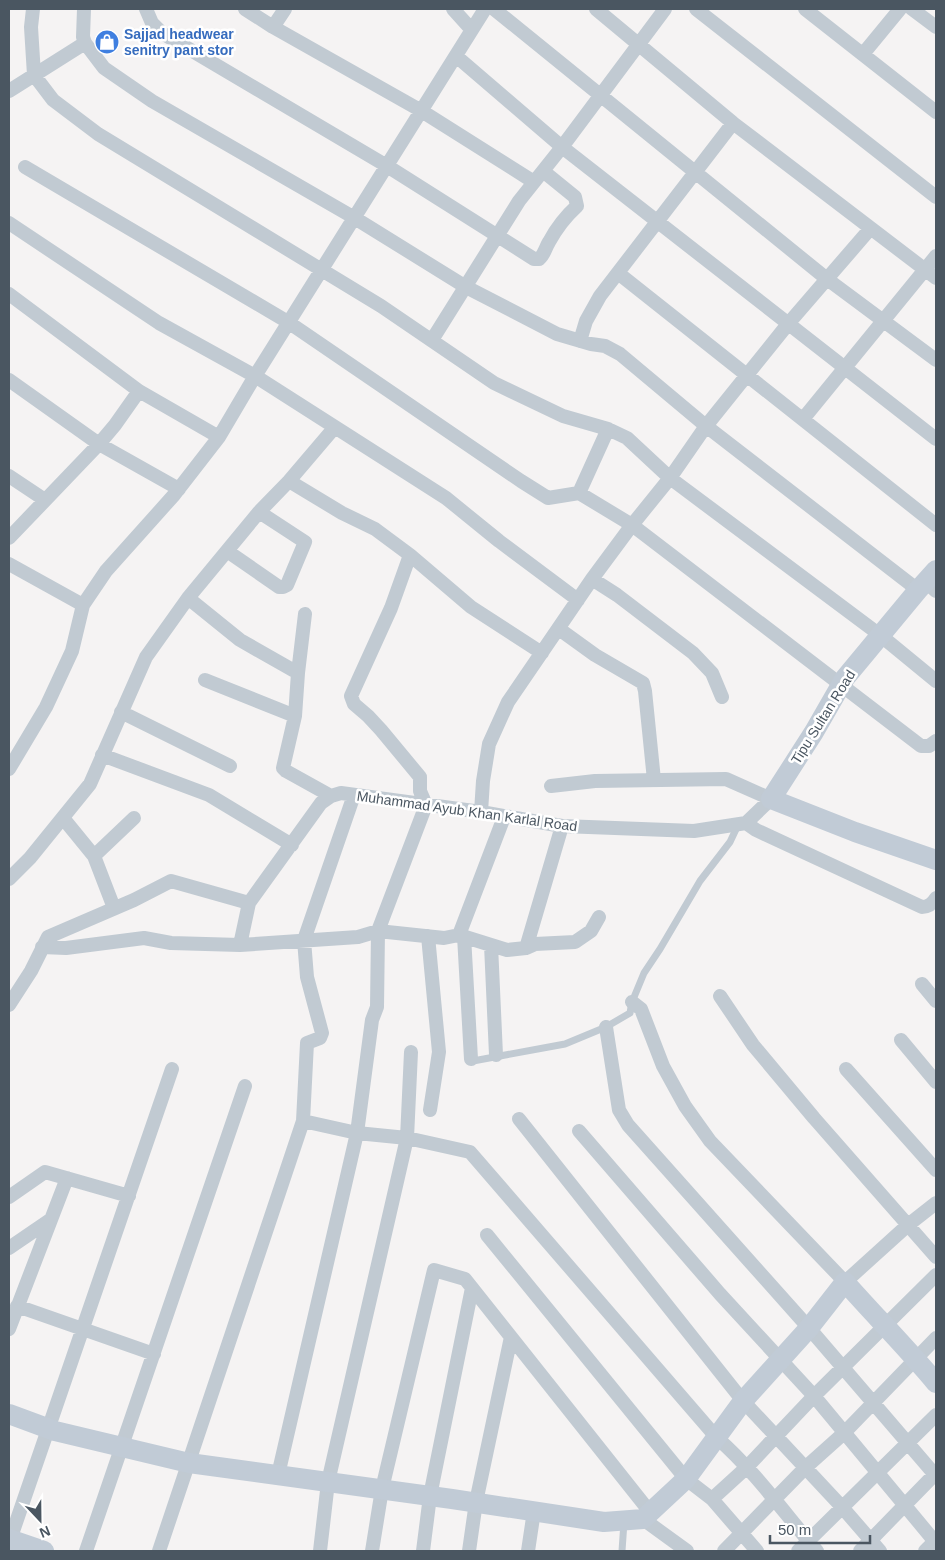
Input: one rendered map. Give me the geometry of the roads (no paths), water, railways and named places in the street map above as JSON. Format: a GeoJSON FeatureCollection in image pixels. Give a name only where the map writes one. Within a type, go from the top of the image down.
{"type":"FeatureCollection","features":[{"type":"Feature","properties":{"kind":"street"},"geometry":{"type":"LineString","coordinates":[[33,9],[31,27],[34,75],[53,100],[98,134],[321,270],[432,340],[494,383],[563,416],[627,438],[670,478],[880,634],[936,681]]}},
{"type":"Feature","properties":{"kind":"street"},"geometry":{"type":"LineString","coordinates":[[84,9],[83,37],[85,43],[104,68],[152,101],[353,217],[466,287],[557,334],[605,346],[620,354],[706,426],[929,583]]}},
{"type":"Feature","properties":{"kind":"street"},"geometry":{"type":"LineString","coordinates":[[146,9],[152,23],[162,33],[387,166],[496,236],[534,259],[539,260],[543,256],[548,242],[568,213],[577,206],[575,196],[543,171]]}},
{"type":"Feature","properties":{"kind":"street"},"geometry":{"type":"LineString","coordinates":[[245,9],[273,27],[420,110],[534,182]]}},
{"type":"Feature","properties":{"kind":"street"},"geometry":{"type":"LineString","coordinates":[[273,27],[284,9]]}},
{"type":"Feature","properties":{"kind":"street"},"geometry":{"type":"LineString","coordinates":[[453,9],[471,29]]}},
{"type":"Feature","properties":{"kind":"street"},"geometry":{"type":"LineString","coordinates":[[9,769],[46,707],[72,651],[83,605],[106,571],[179,489],[219,437],[353,217],[387,166],[401,140],[456,56],[484,9]]}},
{"type":"Feature","properties":{"kind":"street"},"geometry":{"type":"LineString","coordinates":[[494,9],[826,279],[936,360]]}},
{"type":"Feature","properties":{"kind":"street"},"geometry":{"type":"LineString","coordinates":[[596,9],[733,123],[936,278]]}},
{"type":"Feature","properties":{"kind":"street"},"geometry":{"type":"LineString","coordinates":[[432,340],[519,201],[562,147],[665,9]]}},
{"type":"Feature","properties":{"kind":"street"},"geometry":{"type":"LineString","coordinates":[[696,9],[936,197]]}},
{"type":"Feature","properties":{"kind":"street"},"geometry":{"type":"LineString","coordinates":[[805,9],[936,112]]}},
{"type":"Feature","properties":{"kind":"street"},"geometry":{"type":"LineString","coordinates":[[863,54],[900,9]]}},
{"type":"Feature","properties":{"kind":"street"},"geometry":{"type":"LineString","coordinates":[[912,9],[936,27]]}},
{"type":"Feature","properties":{"kind":"street"},"geometry":{"type":"LineString","coordinates":[[9,91],[85,43]]}},
{"type":"Feature","properties":{"kind":"street"},"geometry":{"type":"LineString","coordinates":[[456,56],[562,147],[936,439]]}},
{"type":"Feature","properties":{"kind":"street"},"geometry":{"type":"LineString","coordinates":[[580,341],[586,321],[600,296],[733,123]]}},
{"type":"Feature","properties":{"kind":"street"},"geometry":{"type":"LineString","coordinates":[[26,167],[288,322],[520,481],[548,498],[579,493],[632,524],[921,746],[929,746],[936,741]]}},
{"type":"Feature","properties":{"kind":"street"},"geometry":{"type":"LineString","coordinates":[[9,223],[159,323],[255,376],[446,498],[499,541],[578,600]]}},
{"type":"Feature","properties":{"kind":"street"},"geometry":{"type":"LineString","coordinates":[[481,812],[483,781],[489,744],[508,702],[592,579],[632,524],[670,478],[706,426],[788,324],[870,229]]}},
{"type":"Feature","properties":{"kind":"street"},"geometry":{"type":"LineString","coordinates":[[803,419],[936,256]]}},
{"type":"Feature","properties":{"kind":"street"},"geometry":{"type":"LineString","coordinates":[[618,273],[936,525]]}},
{"type":"Feature","properties":{"kind":"street"},"geometry":{"type":"LineString","coordinates":[[9,294],[139,391],[219,437]]}},
{"type":"Feature","properties":{"kind":"street"},"geometry":{"type":"LineString","coordinates":[[9,380],[99,444],[179,489]]}},
{"type":"Feature","properties":{"kind":"street"},"geometry":{"type":"LineString","coordinates":[[9,538],[99,444],[139,391]]}},
{"type":"Feature","properties":{"kind":"street"},"geometry":{"type":"LineString","coordinates":[[9,880],[90,784],[146,658],[188,598],[259,512],[290,482],[335,426]]}},
{"type":"Feature","properties":{"kind":"street"},"geometry":{"type":"LineString","coordinates":[[579,493],[608,430]]}},
{"type":"Feature","properties":{"kind":"street"},"geometry":{"type":"LineString","coordinates":[[9,476],[45,500]]}},
{"type":"Feature","properties":{"kind":"street"},"geometry":{"type":"LineString","coordinates":[[290,482],[342,513],[375,529],[410,555],[471,607],[542,653]]}},
{"type":"Feature","properties":{"kind":"street"},"geometry":{"type":"LineString","coordinates":[[227,551],[279,587],[284,587],[287,584],[305,542],[259,512]]}},
{"type":"Feature","properties":{"kind":"street"},"geometry":{"type":"LineString","coordinates":[[278,1475],[357,1133],[372,1020],[377,1007],[378,931],[426,805],[420,791],[420,777],[381,730],[354,704],[351,696],[391,608],[410,555]]}},
{"type":"Feature","properties":{"kind":"street"},"geometry":{"type":"LineString","coordinates":[[9,564],[83,605]]}},
{"type":"Feature","properties":{"kind":"street"},"geometry":{"type":"LineString","coordinates":[[592,579],[617,595],[693,653],[712,673],[722,697]]}},
{"type":"Feature","properties":{"kind":"street","name":"Tipu Sultan Road"},"geometry":{"type":"LineString","coordinates":[[771,798],[814,732],[841,685],[880,634],[929,583]]}},
{"type":"Feature","properties":{"kind":"street"},"geometry":{"type":"LineString","coordinates":[[188,598],[240,640],[298,672]]}},
{"type":"Feature","properties":{"kind":"street"},"geometry":{"type":"LineString","coordinates":[[240,945],[249,903],[321,803],[331,796],[283,768],[295,716],[305,614]]}},
{"type":"Feature","properties":{"kind":"street"},"geometry":{"type":"LineString","coordinates":[[559,629],[595,655],[643,683],[654,780]]}},
{"type":"Feature","properties":{"kind":"street"},"geometry":{"type":"LineString","coordinates":[[204,680],[295,716]]}},
{"type":"Feature","properties":{"kind":"street"},"geometry":{"type":"LineString","coordinates":[[121,712],[230,766]]}},
{"type":"Feature","properties":{"kind":"street"},"geometry":{"type":"LineString","coordinates":[[102,755],[209,795],[292,844]]}},
{"type":"Feature","properties":{"kind":"street"},"geometry":{"type":"LineString","coordinates":[[551,786],[596,781],[726,779],[855,832],[936,860]]}},
{"type":"Feature","properties":{"kind":"street","name":"Muhammad Ayub Khan Karlal Road"},"geometry":{"type":"LineString","coordinates":[[331,796],[341,793],[481,812],[562,826],[694,831],[742,824]]}},
{"type":"Feature","properties":{"kind":"street"},"geometry":{"type":"LineString","coordinates":[[159,1551],[302,1121],[307,1043],[320,1038],[322,1033],[307,978],[304,940],[354,795]]}},
{"type":"Feature","properties":{"kind":"street"},"geometry":{"type":"LineString","coordinates":[[771,798],[742,824],[922,906],[927,907],[936,898]]}},
{"type":"Feature","properties":{"kind":"street"},"geometry":{"type":"LineString","coordinates":[[471,1059],[461,936],[504,816]]}},
{"type":"Feature","properties":{"kind":"street"},"geometry":{"type":"LineString","coordinates":[[63,818],[94,856],[114,908]]}},
{"type":"Feature","properties":{"kind":"street"},"geometry":{"type":"LineString","coordinates":[[94,856],[134,818]]}},
{"type":"Feature","properties":{"kind":"street"},"geometry":{"type":"LineString","coordinates":[[526,948],[562,826]]}},
{"type":"Feature","properties":{"kind":"street"},"geometry":{"type":"LineString","coordinates":[[9,1006],[48,937],[171,880],[249,903]]}},
{"type":"Feature","properties":{"kind":"street"},"geometry":{"type":"LineString","coordinates":[[42,947],[66,948],[144,938],[171,943],[240,945],[358,937],[378,931],[444,938],[461,936],[507,950],[526,948],[535,944],[575,942],[592,931],[600,917]]}},
{"type":"Feature","properties":{"kind":"street"},"geometry":{"type":"LineString","coordinates":[[428,936],[439,1052],[430,1110]]}},
{"type":"Feature","properties":{"kind":"street"},"geometry":{"type":"LineString","coordinates":[[491,945],[496,1055]]}},
{"type":"Feature","properties":{"kind":"street"},"geometry":{"type":"LineString","coordinates":[[922,984],[936,1001]]}},
{"type":"Feature","properties":{"kind":"street"},"geometry":{"type":"LineString","coordinates":[[720,996],[753,1045],[936,1257]]}},
{"type":"Feature","properties":{"kind":"street"},"geometry":{"type":"LineString","coordinates":[[632,1002],[641,1009],[662,1066],[685,1106],[710,1141],[916,1358],[936,1383]]}},
{"type":"Feature","properties":{"kind":"street"},"geometry":{"type":"LineString","coordinates":[[606,1027],[619,1110],[628,1124],[936,1474],[904,1506],[875,1546],[860,1551]]}},
{"type":"Feature","properties":{"kind":"street"},"geometry":{"type":"LineString","coordinates":[[901,1040],[936,1082]]}},
{"type":"Feature","properties":{"kind":"street"},"geometry":{"type":"LineString","coordinates":[[320,1551],[328,1482],[407,1138],[411,1052]]}},
{"type":"Feature","properties":{"kind":"street"},"geometry":{"type":"LineString","coordinates":[[44,1551],[10,1539],[172,1069]]}},
{"type":"Feature","properties":{"kind":"street"},"geometry":{"type":"LineString","coordinates":[[846,1069],[936,1170]]}},
{"type":"Feature","properties":{"kind":"street"},"geometry":{"type":"LineString","coordinates":[[86,1551],[245,1086]]}},
{"type":"Feature","properties":{"kind":"street"},"geometry":{"type":"LineString","coordinates":[[519,1119],[744,1401],[806,1467],[875,1546]]}},
{"type":"Feature","properties":{"kind":"street"},"geometry":{"type":"LineString","coordinates":[[302,1121],[357,1133],[407,1138],[470,1152],[717,1438],[730,1449],[812,1546]]}},
{"type":"Feature","properties":{"kind":"street"},"geometry":{"type":"LineString","coordinates":[[579,1131],[720,1294],[814,1396],[933,1544]]}},
{"type":"Feature","properties":{"kind":"street"},"geometry":{"type":"LineString","coordinates":[[9,1197],[45,1172],[129,1196]]}},
{"type":"Feature","properties":{"kind":"street"},"geometry":{"type":"LineString","coordinates":[[9,1329],[67,1178]]}},
{"type":"Feature","properties":{"kind":"street"},"geometry":{"type":"LineString","coordinates":[[9,1414],[48,1429],[189,1463],[476,1502],[604,1522],[639,1517],[686,1479],[744,1401],[781,1361],[845,1282],[908,1225],[936,1203]]}},
{"type":"Feature","properties":{"kind":"street"},"geometry":{"type":"LineString","coordinates":[[9,1248],[50,1220]]}},
{"type":"Feature","properties":{"kind":"street"},"geometry":{"type":"LineString","coordinates":[[487,1235],[686,1479],[712,1499],[757,1551]]}},
{"type":"Feature","properties":{"kind":"street"},"geometry":{"type":"LineString","coordinates":[[372,1551],[382,1489],[434,1270],[465,1279],[511,1337],[639,1517],[687,1551]]}},
{"type":"Feature","properties":{"kind":"street"},"geometry":{"type":"LineString","coordinates":[[712,1499],[746,1468],[814,1396],[936,1275]]}},
{"type":"Feature","properties":{"kind":"street"},"geometry":{"type":"LineString","coordinates":[[423,1551],[430,1496],[472,1288]]}},
{"type":"Feature","properties":{"kind":"street"},"geometry":{"type":"LineString","coordinates":[[18,1306],[154,1354]]}},
{"type":"Feature","properties":{"kind":"street"},"geometry":{"type":"LineString","coordinates":[[469,1551],[476,1502],[511,1337]]}},
{"type":"Feature","properties":{"kind":"street"},"geometry":{"type":"LineString","coordinates":[[724,1551],[806,1467],[844,1433],[936,1338]]}},
{"type":"Feature","properties":{"kind":"street"},"geometry":{"type":"LineString","coordinates":[[798,1551],[812,1546],[842,1507],[936,1415]]}},
{"type":"Feature","properties":{"kind":"street"},"geometry":{"type":"LineString","coordinates":[[528,1551],[534,1511]]}},
{"type":"Feature","properties":{"kind":"lane"},"geometry":{"type":"LineString","coordinates":[[471,1059],[564,1044],[606,1027],[630,1013],[632,1002],[644,973],[700,881],[742,824]]}},
{"type":"Feature","properties":{"kind":"lane"},"geometry":{"type":"LineString","coordinates":[[622,1551],[639,1517]]}},
{"type":"Feature","properties":{"kind":"place","name":"Sajjad headwear senitry pant stor"},"geometry":{"type":"Point","coordinates":[107,42]}}]}
